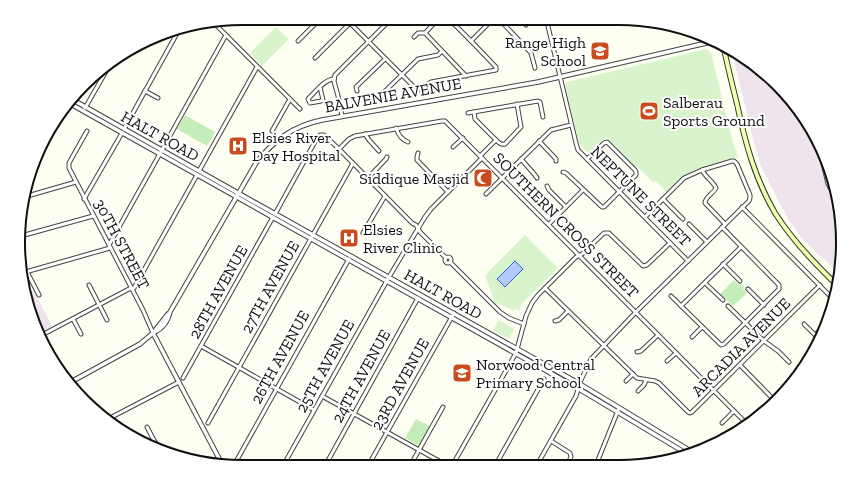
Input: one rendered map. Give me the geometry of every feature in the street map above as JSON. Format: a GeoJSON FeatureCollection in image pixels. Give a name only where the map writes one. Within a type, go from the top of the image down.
{"type":"FeatureCollection","features":[{"type":"Feature","properties":{"kind":"main road"},"geometry":{"type":"LineString","coordinates":[[724,52],[746,144],[768,200],[800,247],[833,281]]}},
{"type":"Feature","properties":{"kind":"main road"},"geometry":{"type":"LineString","coordinates":[[821,269],[833,278]]}},
{"type":"Feature","properties":{"kind":"street"},"geometry":{"type":"LineString","coordinates":[[298,41],[314,25]]}},
{"type":"Feature","properties":{"kind":"street"},"geometry":{"type":"LineString","coordinates":[[315,58],[348,25]]}},
{"type":"Feature","properties":{"kind":"street"},"geometry":{"type":"LineString","coordinates":[[352,25],[385,59],[416,89],[419,90],[423,89],[430,83],[495,71],[496,67],[455,25]]}},
{"type":"Feature","properties":{"kind":"street"},"geometry":{"type":"LineString","coordinates":[[342,116],[334,79],[336,74],[385,25]]}},
{"type":"Feature","properties":{"kind":"street"},"geometry":{"type":"LineString","coordinates":[[414,37],[418,33],[425,33],[432,25]]}},
{"type":"Feature","properties":{"kind":"street"},"geometry":{"type":"LineString","coordinates":[[471,41],[487,25]]}},
{"type":"Feature","properties":{"kind":"street"},"geometry":{"type":"LineString","coordinates":[[505,25],[531,53],[535,68]]}},
{"type":"Feature","properties":{"kind":"street","name":"NEPTUNE STREET"},"geometry":{"type":"LineString","coordinates":[[548,25],[577,148],[688,261]]}},
{"type":"Feature","properties":{"kind":"street"},"geometry":{"type":"LineString","coordinates":[[218,26],[300,109]]}},
{"type":"Feature","properties":{"kind":"street"},"geometry":{"type":"LineString","coordinates":[[425,33],[466,76]]}},
{"type":"Feature","properties":{"kind":"street"},"geometry":{"type":"LineString","coordinates":[[27,272],[109,247],[226,35]]}},
{"type":"Feature","properties":{"kind":"street"},"geometry":{"type":"LineString","coordinates":[[84,199],[176,36]]}},
{"type":"Feature","properties":{"kind":"street","name":"BALVENIE AVENUE"},"geometry":{"type":"LineString","coordinates":[[74,380],[134,348],[159,330],[168,319],[170,312],[256,163],[264,152],[278,139],[297,128],[309,123],[342,116],[560,77],[705,43]]}},
{"type":"Feature","properties":{"kind":"street"},"geometry":{"type":"LineString","coordinates":[[377,99],[418,59],[438,55],[442,52]]}},
{"type":"Feature","properties":{"kind":"street"},"geometry":{"type":"LineString","coordinates":[[357,91],[356,87],[385,59]]}},
{"type":"Feature","properties":{"kind":"street"},"geometry":{"type":"LineString","coordinates":[[45,333],[134,288],[257,67]]}},
{"type":"Feature","properties":{"kind":"street"},"geometry":{"type":"LineString","coordinates":[[84,111],[104,75]]}},
{"type":"Feature","properties":{"kind":"street"},"geometry":{"type":"LineString","coordinates":[[320,87],[323,100],[310,103],[308,98],[327,80],[334,79]]}},
{"type":"Feature","properties":{"kind":"street"},"geometry":{"type":"LineString","coordinates":[[145,91],[158,98]]}},
{"type":"Feature","properties":{"kind":"street"},"geometry":{"type":"LineString","coordinates":[[272,131],[290,99]]}},
{"type":"Feature","properties":{"kind":"street"},"geometry":{"type":"LineString","coordinates":[[468,113],[538,101],[540,102],[543,117]]}},
{"type":"Feature","properties":{"kind":"street","name":"HALT ROAD"},"geometry":{"type":"LineString","coordinates":[[77,102],[123,131]]}},
{"type":"Feature","properties":{"kind":"street"},"geometry":{"type":"LineString","coordinates":[[474,112],[475,119],[499,144],[505,144],[521,127],[517,104]]}},
{"type":"Feature","properties":{"kind":"street","name":"HALT ROAD"},"geometry":{"type":"LineString","coordinates":[[74,105],[161,152],[580,386],[682,450]]}},
{"type":"Feature","properties":{"kind":"street","name":"SOUTHERN CROSS STREET"},"geometry":{"type":"LineString","coordinates":[[339,149],[352,137],[396,128],[446,121],[743,420]]}},
{"type":"Feature","properties":{"kind":"street"},"geometry":{"type":"LineString","coordinates":[[486,194],[550,130],[571,125]]}},
{"type":"Feature","properties":{"kind":"street"},"geometry":{"type":"LineString","coordinates":[[396,128],[397,133],[404,141],[408,142]]}},
{"type":"Feature","properties":{"kind":"street","name":"30TH STREET"},"geometry":{"type":"LineString","coordinates":[[87,131],[68,166],[151,326],[153,333]]}},
{"type":"Feature","properties":{"kind":"street"},"geometry":{"type":"LineString","coordinates":[[365,134],[379,151]]}},
{"type":"Feature","properties":{"kind":"street","name":"28TH AVENUE"},"geometry":{"type":"LineString","coordinates":[[183,378],[317,138],[320,135],[326,136],[339,149]]}},
{"type":"Feature","properties":{"kind":"street"},"geometry":{"type":"LineString","coordinates":[[453,147],[462,138]]}},
{"type":"Feature","properties":{"kind":"street","name":"25TH AVENUE"},"geometry":{"type":"LineString","coordinates":[[286,460],[418,228],[428,213],[496,140]]}},
{"type":"Feature","properties":{"kind":"street"},"geometry":{"type":"LineString","coordinates":[[539,141],[556,159],[556,161]]}},
{"type":"Feature","properties":{"kind":"street"},"geometry":{"type":"LineString","coordinates":[[562,172],[565,172],[600,207],[604,207],[635,176],[635,170],[609,143],[604,142],[587,159]]}},
{"type":"Feature","properties":{"kind":"street"},"geometry":{"type":"LineString","coordinates":[[339,149],[446,258],[450,258],[450,262],[500,312],[509,318],[524,324]]}},
{"type":"Feature","properties":{"kind":"street"},"geometry":{"type":"LineString","coordinates":[[418,153],[416,157],[417,160],[448,192]]}},
{"type":"Feature","properties":{"kind":"street"},"geometry":{"type":"LineString","coordinates":[[368,178],[387,157]]}},
{"type":"Feature","properties":{"kind":"street"},"geometry":{"type":"LineString","coordinates":[[520,159],[536,175],[537,178]]}},
{"type":"Feature","properties":{"kind":"street"},"geometry":{"type":"LineString","coordinates":[[540,460],[576,396],[591,359],[636,312],[749,201],[750,197],[736,163],[732,161],[702,170],[682,180],[645,217]]}},
{"type":"Feature","properties":{"kind":"street","name":"27TH AVENUE"},"geometry":{"type":"LineString","coordinates":[[208,423],[353,163]]}},
{"type":"Feature","properties":{"kind":"street"},"geometry":{"type":"LineString","coordinates":[[670,296],[721,345],[724,344],[780,289],[780,286],[741,247],[705,203],[705,200],[716,188],[703,174],[702,170]]}},
{"type":"Feature","properties":{"kind":"street"},"geometry":{"type":"LineString","coordinates":[[30,195],[76,182]]}},
{"type":"Feature","properties":{"kind":"street"},"geometry":{"type":"LineString","coordinates":[[547,186],[549,190],[566,207]]}},
{"type":"Feature","properties":{"kind":"street"},"geometry":{"type":"LineString","coordinates":[[549,224],[583,190]]}},
{"type":"Feature","properties":{"kind":"street"},"geometry":{"type":"LineString","coordinates":[[363,233],[385,196]]}},
{"type":"Feature","properties":{"kind":"street"},"geometry":{"type":"LineString","coordinates":[[663,199],[683,219]]}},
{"type":"Feature","properties":{"kind":"street"},"geometry":{"type":"LineString","coordinates":[[742,207],[830,296]]}},
{"type":"Feature","properties":{"kind":"street"},"geometry":{"type":"LineString","coordinates":[[25,235],[93,216]]}},
{"type":"Feature","properties":{"kind":"street"},"geometry":{"type":"LineString","coordinates":[[689,224],[707,242]]}},
{"type":"Feature","properties":{"kind":"street"},"geometry":{"type":"LineString","coordinates":[[455,460],[516,351],[528,311],[532,302],[538,295],[576,257],[582,254],[603,233],[609,233],[642,266],[647,265],[670,243]]}},
{"type":"Feature","properties":{"kind":"street","name":"HALT ROAD"},"geometry":{"type":"LineString","coordinates":[[312,236],[349,259],[388,279],[418,298],[452,315]]}},
{"type":"Feature","properties":{"kind":"street"},"geometry":{"type":"LineString","coordinates":[[681,306],[741,247]]}},
{"type":"Feature","properties":{"kind":"street","name":"26TH AVENUE"},"geometry":{"type":"LineString","coordinates":[[236,460],[349,259]]}},
{"type":"Feature","properties":{"kind":"street"},"geometry":{"type":"LineString","coordinates":[[724,264],[740,281]]}},
{"type":"Feature","properties":{"kind":"street"},"geometry":{"type":"LineString","coordinates":[[27,272],[39,295]]}},
{"type":"Feature","properties":{"kind":"street"},"geometry":{"type":"LineString","coordinates":[[705,283],[723,300]]}},
{"type":"Feature","properties":{"kind":"street"},"geometry":{"type":"LineString","coordinates":[[89,285],[107,320]]}},
{"type":"Feature","properties":{"kind":"street","name":"ARCADIA AVENUE"},"geometry":{"type":"LineString","coordinates":[[545,288],[633,374],[638,378],[655,381],[658,383],[689,413],[692,412],[820,286]]}},
{"type":"Feature","properties":{"kind":"street"},"geometry":{"type":"LineString","coordinates":[[748,289],[764,305]]}},
{"type":"Feature","properties":{"kind":"street","name":"24TH AVENUE"},"geometry":{"type":"LineString","coordinates":[[328,460],[418,298]]}},
{"type":"Feature","properties":{"kind":"street"},"geometry":{"type":"LineString","coordinates":[[728,306],[764,341],[777,350],[789,362]]}},
{"type":"Feature","properties":{"kind":"street"},"geometry":{"type":"LineString","coordinates":[[555,321],[560,320],[568,311]]}},
{"type":"Feature","properties":{"kind":"street","name":"23RD AVENUE"},"geometry":{"type":"LineString","coordinates":[[371,460],[452,315]]}},
{"type":"Feature","properties":{"kind":"street"},"geometry":{"type":"LineString","coordinates":[[73,319],[81,334]]}},
{"type":"Feature","properties":{"kind":"street"},"geometry":{"type":"LineString","coordinates":[[804,324],[815,335],[816,334]]}},
{"type":"Feature","properties":{"kind":"street"},"geometry":{"type":"LineString","coordinates":[[692,337],[702,327]]}},
{"type":"Feature","properties":{"kind":"street"},"geometry":{"type":"LineString","coordinates":[[153,333],[219,459]]}},
{"type":"Feature","properties":{"kind":"street"},"geometry":{"type":"LineString","coordinates":[[637,352],[641,351],[658,335]]}},
{"type":"Feature","properties":{"kind":"street"},"geometry":{"type":"LineString","coordinates":[[201,346],[314,410]]}},
{"type":"Feature","properties":{"kind":"street"},"geometry":{"type":"LineString","coordinates":[[667,362],[676,353]]}},
{"type":"Feature","properties":{"kind":"street"},"geometry":{"type":"LineString","coordinates":[[740,365],[771,397]]}},
{"type":"Feature","properties":{"kind":"street"},"geometry":{"type":"LineString","coordinates":[[626,381],[633,374]]}},
{"type":"Feature","properties":{"kind":"street"},"geometry":{"type":"LineString","coordinates":[[498,460],[544,379]]}},
{"type":"Feature","properties":{"kind":"street"},"geometry":{"type":"LineString","coordinates":[[638,391],[644,385],[646,380]]}},
{"type":"Feature","properties":{"kind":"street"},"geometry":{"type":"LineString","coordinates":[[112,417],[179,382]]}},
{"type":"Feature","properties":{"kind":"street"},"geometry":{"type":"LineString","coordinates":[[322,396],[437,460]]}},
{"type":"Feature","properties":{"kind":"street"},"geometry":{"type":"LineString","coordinates":[[413,460],[443,407]]}},
{"type":"Feature","properties":{"kind":"street"},"geometry":{"type":"LineString","coordinates":[[598,460],[618,410]]}},
{"type":"Feature","properties":{"kind":"street","name":"HALT ROAD"},"geometry":{"type":"LineString","coordinates":[[618,410],[686,449]]}},
{"type":"Feature","properties":{"kind":"street"},"geometry":{"type":"LineString","coordinates":[[722,423],[734,411]]}},
{"type":"Feature","properties":{"kind":"street"},"geometry":{"type":"LineString","coordinates":[[147,427],[155,441]]}},
{"type":"Feature","properties":{"kind":"street"},"geometry":{"type":"LineString","coordinates":[[551,441],[570,453],[569,460]]}},
{"type":"Feature","properties":{"kind":"shaded area"},"geometry":{"type":"Polygon","coordinates":[[[733,58],[762,79],[782,99],[791,110],[814,146],[829,186],[832,200],[836,228],[834,269],[801,237],[788,219],[760,164],[733,58]]]}},
{"type":"Feature","properties":{"kind":"shaded area"},"geometry":{"type":"Polygon","coordinates":[[[34,291],[52,326],[44,331],[32,299],[31,293],[34,291]]]}},
{"type":"Feature","properties":{"kind":"green space"},"geometry":{"type":"Polygon","coordinates":[[[276,27],[289,39],[262,66],[250,53],[276,27]]]}},
{"type":"Feature","properties":{"kind":"green space","name":"Salberau Sports Ground"},"geometry":{"type":"Polygon","coordinates":[[[706,49],[711,52],[733,143],[738,157],[697,169],[682,176],[667,192],[656,181],[654,183],[637,166],[635,167],[606,137],[590,152],[587,152],[579,143],[565,85],[567,82],[706,49]]]}},
{"type":"Feature","properties":{"kind":"green space"},"geometry":{"type":"Polygon","coordinates":[[[185,115],[215,132],[207,146],[177,129],[185,115]]]}},
{"type":"Feature","properties":{"kind":"green space"},"geometry":{"type":"Polygon","coordinates":[[[525,235],[558,268],[521,305],[519,308],[521,309],[520,311],[515,309],[514,311],[498,303],[496,304],[493,301],[494,300],[485,275],[525,235]]]}},
{"type":"Feature","properties":{"kind":"green space"},"geometry":{"type":"Polygon","coordinates":[[[417,273],[432,282],[426,293],[410,284],[417,273]]]}},
{"type":"Feature","properties":{"kind":"green space"},"geometry":{"type":"Polygon","coordinates":[[[734,280],[739,285],[741,284],[744,287],[743,289],[747,293],[733,306],[720,294],[734,280]]]}},
{"type":"Feature","properties":{"kind":"green space"},"geometry":{"type":"Polygon","coordinates":[[[499,320],[514,329],[509,339],[493,330],[499,320]]]}},
{"type":"Feature","properties":{"kind":"green space"},"geometry":{"type":"Polygon","coordinates":[[[416,419],[430,426],[420,444],[417,445],[405,438],[416,419]]]}},
{"type":"Feature","properties":{"kind":"water"},"geometry":{"type":"Polygon","coordinates":[[[515,261],[523,269],[505,287],[497,279],[515,261]]]}},
{"type":"Feature","properties":{"kind":"place","name":"Range High School"},"geometry":{"type":"Point","coordinates":[600,51]}},
{"type":"Feature","properties":{"kind":"place","name":"Salberau Sports Ground"},"geometry":{"type":"Point","coordinates":[649,111]}},
{"type":"Feature","properties":{"kind":"place","name":"Elsies River Day Hospital"},"geometry":{"type":"Point","coordinates":[238,146]}},
{"type":"Feature","properties":{"kind":"place","name":"Siddique Masjid"},"geometry":{"type":"Point","coordinates":[483,178]}},
{"type":"Feature","properties":{"kind":"place","name":"Elsies River Clinic"},"geometry":{"type":"Point","coordinates":[349,238]}},
{"type":"Feature","properties":{"kind":"place","name":"Norwood Central Primary School"},"geometry":{"type":"Point","coordinates":[462,373]}}]}
